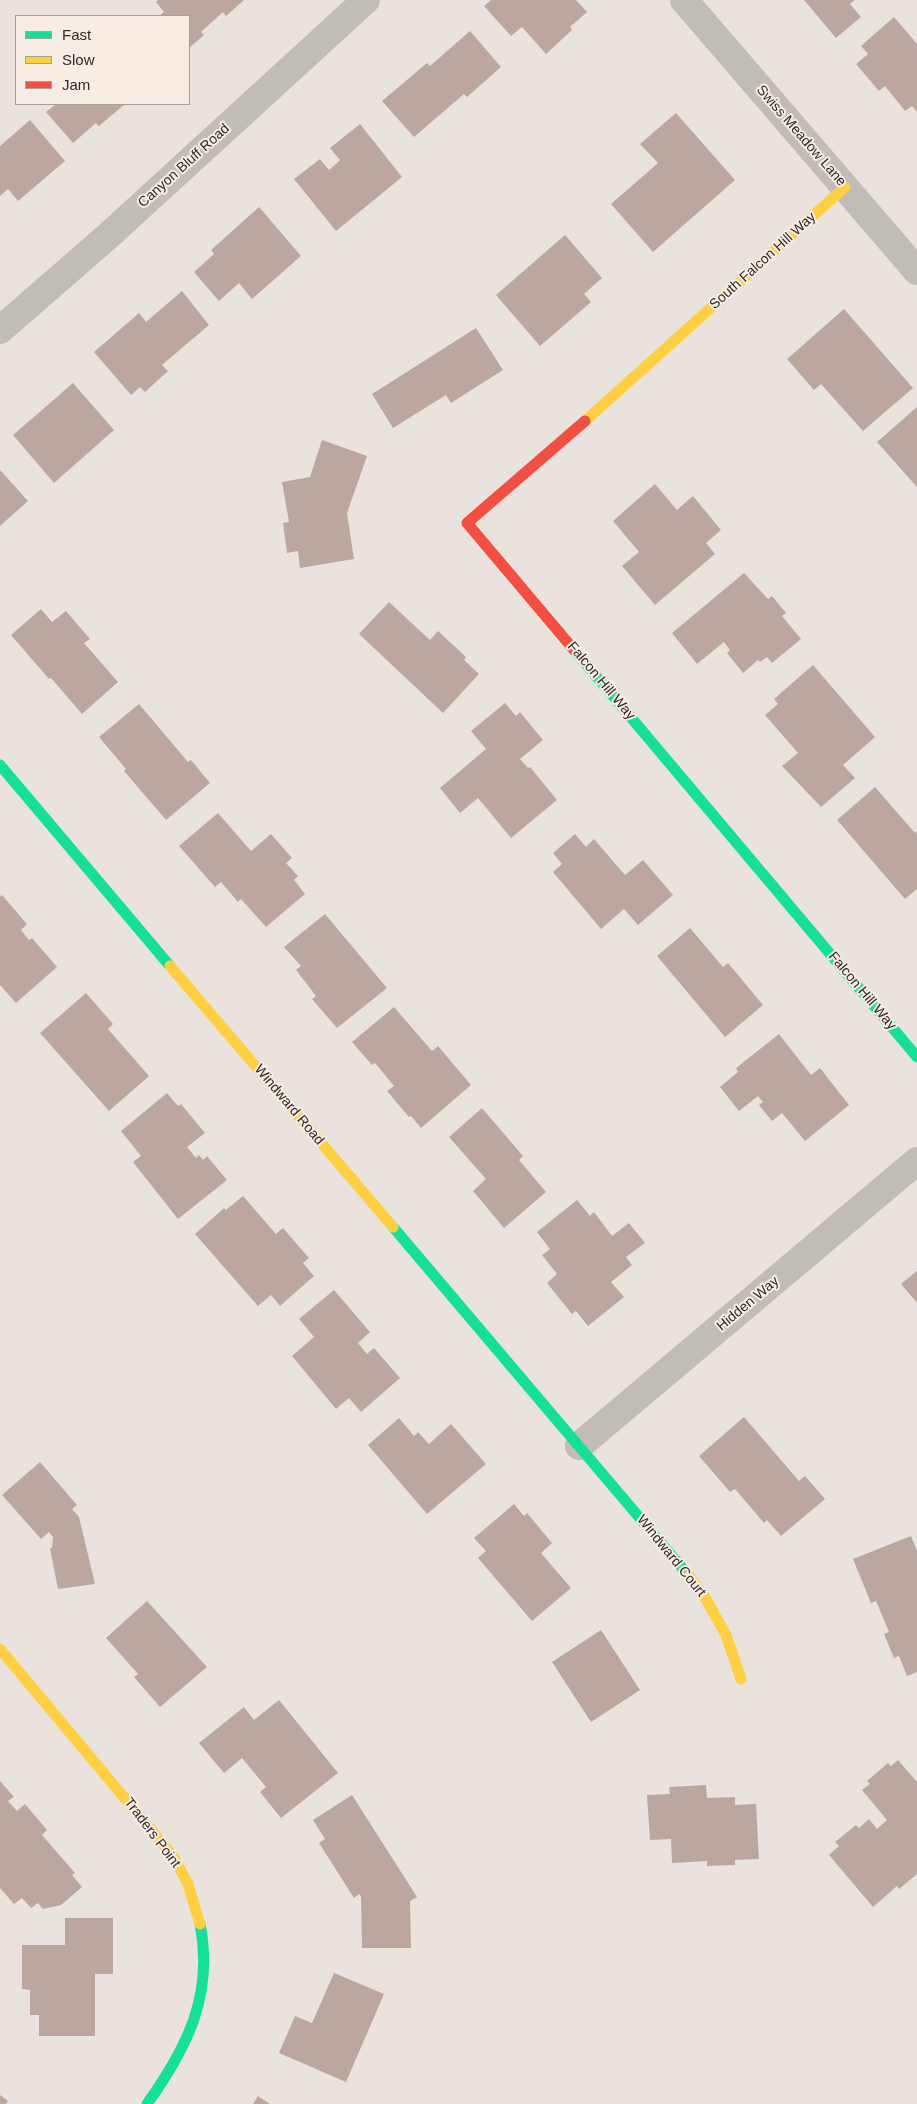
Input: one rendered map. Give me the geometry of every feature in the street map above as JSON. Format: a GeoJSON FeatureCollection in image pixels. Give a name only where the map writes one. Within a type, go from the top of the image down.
{"type":"FeatureCollection","features":[{"type":"Feature","properties":{"kind":"street","name":"Canyon Bluff Road"},"geometry":{"type":"LineString","coordinates":[[0,330],[108,236],[366,0]]}},
{"type":"Feature","properties":{"kind":"street","name":"Swiss Meadow Lane"},"geometry":{"type":"LineString","coordinates":[[684,0],[917,271]]}},
{"type":"Feature","properties":{"kind":"street","name":"South Falcon Hill Way"},"geometry":{"type":"LineString","coordinates":[[681,336],[844,187]]}},
{"type":"Feature","properties":{"kind":"street","name":"Falcon Hill Way"},"geometry":{"type":"LineString","coordinates":[[681,336],[467,523],[917,1057]]}},
{"type":"Feature","properties":{"kind":"street","name":"Windward Road"},"geometry":{"type":"LineString","coordinates":[[0,764],[579,1446]]}},
{"type":"Feature","properties":{"kind":"street","name":"Hidden Way"},"geometry":{"type":"LineString","coordinates":[[579,1446],[917,1161]]}},
{"type":"Feature","properties":{"kind":"street","name":"Windward Court"},"geometry":{"type":"LineString","coordinates":[[579,1446],[686,1572],[706,1599],[726,1635],[741,1679]]}},
{"type":"Feature","properties":{"kind":"street","name":"Traders Point"},"geometry":{"type":"LineString","coordinates":[[0,1650],[153,1830],[176,1860],[193,1897],[201,1926],[204,1959],[202,1988],[194,2024],[177,2060],[146,2104]]}},
{"type":"Feature","properties":{"kind":"building"},"geometry":{"type":"Polygon","coordinates":[[[158,0],[244,0],[226,16],[223,12],[201,32],[204,35],[190,47],[190,15],[160,15],[164,12],[156,2],[158,0]]]}},
{"type":"Feature","properties":{"kind":"building"},"geometry":{"type":"Polygon","coordinates":[[[491,0],[576,0],[587,12],[570,27],[572,30],[546,54],[522,27],[511,36],[484,6],[491,0]]]}},
{"type":"Feature","properties":{"kind":"building"},"geometry":{"type":"Polygon","coordinates":[[[804,0],[855,0],[850,4],[861,17],[836,38],[804,0]]]}},
{"type":"Feature","properties":{"kind":"building"},"geometry":{"type":"Polygon","coordinates":[[[894,17],[917,44],[917,112],[912,106],[905,111],[885,86],[879,91],[856,64],[868,54],[861,46],[894,17]]]}},
{"type":"Feature","properties":{"kind":"building"},"geometry":{"type":"Polygon","coordinates":[[[470,31],[501,67],[467,97],[464,94],[414,137],[382,101],[427,63],[430,66],[470,31]]]}},
{"type":"Feature","properties":{"kind":"building"},"geometry":{"type":"Polygon","coordinates":[[[55,105],[124,105],[99,126],[96,123],[73,143],[46,112],[55,105]]]}},
{"type":"Feature","properties":{"kind":"building"},"geometry":{"type":"Polygon","coordinates":[[[676,113],[735,180],[653,252],[611,204],[658,163],[640,144],[676,113]]]}},
{"type":"Feature","properties":{"kind":"building"},"geometry":{"type":"Polygon","coordinates":[[[30,120],[65,161],[18,201],[8,189],[0,196],[0,146],[30,120]]]}},
{"type":"Feature","properties":{"kind":"building"},"geometry":{"type":"Polygon","coordinates":[[[360,124],[402,177],[336,231],[294,179],[320,159],[329,170],[340,160],[330,148],[360,124]]]}},
{"type":"Feature","properties":{"kind":"building"},"geometry":{"type":"Polygon","coordinates":[[[259,207],[301,256],[252,299],[239,283],[219,301],[194,272],[214,254],[211,250],[259,207]]]}},
{"type":"Feature","properties":{"kind":"building"},"geometry":{"type":"Polygon","coordinates":[[[565,235],[602,278],[584,294],[591,302],[540,346],[496,295],[565,235]]]}},
{"type":"Feature","properties":{"kind":"building"},"geometry":{"type":"Polygon","coordinates":[[[182,291],[209,325],[162,365],[168,371],[145,392],[140,387],[131,395],[94,352],[139,313],[146,322],[182,291]]]}},
{"type":"Feature","properties":{"kind":"building"},"geometry":{"type":"Polygon","coordinates":[[[844,309],[913,388],[863,431],[821,384],[814,390],[787,359],[844,309]]]}},
{"type":"Feature","properties":{"kind":"building"},"geometry":{"type":"Polygon","coordinates":[[[476,328],[503,370],[451,403],[446,395],[393,428],[372,394],[476,328]]]}},
{"type":"Feature","properties":{"kind":"building"},"geometry":{"type":"Polygon","coordinates":[[[73,383],[114,430],[54,483],[13,435],[73,383]]]}},
{"type":"Feature","properties":{"kind":"building"},"geometry":{"type":"Polygon","coordinates":[[[917,407],[917,487],[877,442],[917,407]]]}},
{"type":"Feature","properties":{"kind":"building"},"geometry":{"type":"Polygon","coordinates":[[[322,440],[367,456],[347,513],[354,559],[300,568],[298,551],[287,553],[283,523],[289,522],[282,482],[310,477],[322,440]]]}},
{"type":"Feature","properties":{"kind":"building"},"geometry":{"type":"Polygon","coordinates":[[[0,470],[28,501],[0,526],[0,470]]]}},
{"type":"Feature","properties":{"kind":"building"},"geometry":{"type":"Polygon","coordinates":[[[655,484],[677,510],[693,496],[721,530],[706,543],[715,554],[655,605],[622,566],[639,552],[613,521],[655,484]]]}},
{"type":"Feature","properties":{"kind":"building"},"geometry":{"type":"Polygon","coordinates":[[[744,573],[768,599],[772,596],[786,613],[782,616],[801,639],[772,663],[767,657],[760,662],[758,660],[743,673],[727,653],[730,650],[724,642],[697,664],[672,633],[744,573]]]}},
{"type":"Feature","properties":{"kind":"building"},"geometry":{"type":"Polygon","coordinates":[[[389,602],[430,640],[438,631],[466,657],[464,660],[479,674],[443,713],[359,634],[389,602]]]}},
{"type":"Feature","properties":{"kind":"building"},"geometry":{"type":"Polygon","coordinates":[[[41,609],[52,622],[66,611],[90,639],[84,643],[118,682],[82,714],[11,635],[41,609]]]}},
{"type":"Feature","properties":{"kind":"building"},"geometry":{"type":"Polygon","coordinates":[[[813,665],[875,737],[843,765],[855,778],[821,807],[782,766],[798,753],[765,715],[778,704],[774,699],[813,665]]]}},
{"type":"Feature","properties":{"kind":"building"},"geometry":{"type":"Polygon","coordinates":[[[505,703],[516,716],[520,712],[543,740],[520,759],[528,768],[530,767],[557,800],[511,838],[478,798],[460,813],[440,788],[486,749],[471,731],[505,703]]]}},
{"type":"Feature","properties":{"kind":"building"},"geometry":{"type":"Polygon","coordinates":[[[139,704],[188,762],[191,760],[210,783],[166,820],[124,771],[126,769],[99,737],[139,704]]]}},
{"type":"Feature","properties":{"kind":"building"},"geometry":{"type":"Polygon","coordinates":[[[875,787],[915,833],[917,831],[917,889],[905,899],[837,820],[875,787]]]}},
{"type":"Feature","properties":{"kind":"building"},"geometry":{"type":"Polygon","coordinates":[[[218,813],[251,851],[271,834],[292,858],[286,863],[298,876],[294,880],[305,894],[266,927],[241,899],[238,902],[221,882],[215,887],[179,846],[218,813]]]}},
{"type":"Feature","properties":{"kind":"building"},"geometry":{"type":"Polygon","coordinates":[[[575,834],[586,847],[594,839],[625,875],[643,860],[673,895],[638,925],[624,909],[601,929],[553,872],[562,864],[553,853],[575,834]]]}},
{"type":"Feature","properties":{"kind":"building"},"geometry":{"type":"Polygon","coordinates":[[[2,895],[27,924],[21,930],[29,940],[32,938],[57,967],[16,1003],[0,985],[0,897],[2,895]]]}},
{"type":"Feature","properties":{"kind":"building"},"geometry":{"type":"Polygon","coordinates":[[[325,914],[387,988],[337,1028],[312,999],[316,996],[296,970],[301,966],[284,947],[325,914]]]}},
{"type":"Feature","properties":{"kind":"building"},"geometry":{"type":"Polygon","coordinates":[[[690,928],[723,967],[728,963],[763,1005],[725,1037],[657,956],[690,928]]]}},
{"type":"Feature","properties":{"kind":"building"},"geometry":{"type":"Polygon","coordinates":[[[86,993],[113,1024],[108,1029],[149,1076],[109,1111],[40,1033],[86,993]]]}},
{"type":"Feature","properties":{"kind":"building"},"geometry":{"type":"Polygon","coordinates":[[[394,1007],[432,1051],[438,1046],[471,1085],[421,1128],[387,1091],[394,1086],[375,1063],[372,1065],[352,1042],[394,1007]]]}},
{"type":"Feature","properties":{"kind":"building"},"geometry":{"type":"Polygon","coordinates":[[[779,1034],[811,1075],[820,1068],[849,1105],[805,1141],[782,1113],[772,1121],[759,1105],[763,1102],[758,1096],[739,1111],[720,1087],[738,1072],[736,1068],[779,1034]]]}},
{"type":"Feature","properties":{"kind":"building"},"geometry":{"type":"Polygon","coordinates":[[[167,1093],[178,1106],[181,1104],[205,1133],[187,1147],[196,1158],[199,1155],[203,1160],[207,1156],[227,1180],[178,1219],[133,1162],[141,1156],[121,1131],[167,1093]]]}},
{"type":"Feature","properties":{"kind":"building"},"geometry":{"type":"Polygon","coordinates":[[[482,1108],[523,1156],[519,1160],[546,1192],[504,1228],[473,1191],[486,1179],[449,1137],[482,1108]]]}},
{"type":"Feature","properties":{"kind":"building"},"geometry":{"type":"Polygon","coordinates":[[[243,1196],[276,1234],[283,1228],[309,1258],[303,1263],[314,1276],[280,1306],[271,1295],[258,1306],[195,1234],[224,1208],[226,1210],[243,1196]]]}},
{"type":"Feature","properties":{"kind":"building"},"geometry":{"type":"Polygon","coordinates":[[[577,1200],[590,1216],[594,1212],[612,1236],[629,1223],[645,1243],[626,1257],[632,1265],[611,1282],[624,1297],[588,1326],[576,1311],[572,1314],[547,1283],[557,1274],[542,1255],[550,1249],[537,1232],[577,1200]]]}},
{"type":"Feature","properties":{"kind":"building"},"geometry":{"type":"Polygon","coordinates":[[[917,1271],[917,1303],[901,1284],[917,1271]]]}},
{"type":"Feature","properties":{"kind":"building"},"geometry":{"type":"Polygon","coordinates":[[[334,1290],[370,1332],[358,1343],[367,1354],[374,1348],[400,1378],[361,1412],[349,1398],[336,1409],[292,1356],[314,1337],[299,1319],[334,1290]]]}},
{"type":"Feature","properties":{"kind":"building"},"geometry":{"type":"Polygon","coordinates":[[[744,1417],[799,1481],[805,1476],[825,1499],[781,1536],[767,1520],[764,1523],[735,1489],[730,1492],[699,1456],[744,1417]]]}},
{"type":"Feature","properties":{"kind":"building"},"geometry":{"type":"Polygon","coordinates":[[[399,1418],[414,1436],[418,1432],[429,1444],[451,1424],[486,1464],[427,1514],[368,1445],[399,1418]]]}},
{"type":"Feature","properties":{"kind":"building"},"geometry":{"type":"Polygon","coordinates":[[[40,1462],[77,1505],[72,1509],[79,1517],[95,1584],[58,1589],[50,1548],[52,1548],[53,1537],[49,1532],[41,1539],[2,1495],[40,1462]]]}},
{"type":"Feature","properties":{"kind":"building"},"geometry":{"type":"Polygon","coordinates":[[[514,1504],[524,1516],[527,1513],[552,1543],[541,1553],[571,1588],[532,1621],[478,1558],[486,1551],[474,1538],[514,1504]]]}},
{"type":"Feature","properties":{"kind":"building"},"geometry":{"type":"Polygon","coordinates":[[[911,1536],[917,1551],[917,1672],[907,1676],[899,1656],[894,1658],[884,1634],[889,1632],[876,1601],[871,1603],[853,1559],[911,1536]]]}},
{"type":"Feature","properties":{"kind":"building"},"geometry":{"type":"Polygon","coordinates":[[[147,1601],[207,1667],[160,1707],[134,1677],[138,1674],[106,1638],[147,1601]]]}},
{"type":"Feature","properties":{"kind":"building"},"geometry":{"type":"Polygon","coordinates":[[[601,1630],[640,1690],[591,1722],[552,1662],[601,1630]]]}},
{"type":"Feature","properties":{"kind":"building"},"geometry":{"type":"Polygon","coordinates":[[[279,1700],[338,1773],[281,1818],[260,1792],[266,1787],[242,1758],[224,1773],[199,1743],[244,1707],[254,1720],[279,1700]]]}},
{"type":"Feature","properties":{"kind":"building"},"geometry":{"type":"Polygon","coordinates":[[[898,1760],[917,1782],[917,1874],[899,1889],[897,1886],[873,1907],[829,1855],[839,1846],[835,1842],[856,1825],[859,1828],[869,1819],[877,1829],[887,1820],[862,1790],[870,1784],[867,1781],[888,1763],[891,1766],[898,1760]]]}},
{"type":"Feature","properties":{"kind":"building"},"geometry":{"type":"Polygon","coordinates":[[[0,1781],[14,1797],[8,1801],[17,1811],[25,1804],[47,1830],[42,1835],[75,1873],[72,1875],[82,1887],[61,1905],[43,1909],[38,1903],[31,1908],[22,1898],[14,1904],[0,1888],[0,1781]]]}},
{"type":"Feature","properties":{"kind":"building"},"geometry":{"type":"Polygon","coordinates":[[[706,1785],[707,1798],[735,1797],[735,1805],[756,1804],[759,1859],[735,1860],[735,1865],[707,1866],[707,1861],[672,1863],[671,1839],[650,1840],[647,1795],[670,1794],[669,1787],[706,1785]]]}},
{"type":"Feature","properties":{"kind":"building"},"geometry":{"type":"Polygon","coordinates":[[[352,1795],[417,1897],[410,1901],[411,1948],[362,1948],[361,1897],[359,1894],[354,1898],[319,1843],[325,1839],[313,1820],[352,1795]]]}},
{"type":"Feature","properties":{"kind":"building"},"geometry":{"type":"Polygon","coordinates":[[[65,1918],[113,1918],[113,1974],[95,1974],[95,2036],[39,2036],[39,2015],[30,2015],[30,1990],[22,1989],[22,1945],[65,1945],[65,1918]]]}},
{"type":"Feature","properties":{"kind":"building"},"geometry":{"type":"Polygon","coordinates":[[[334,1973],[384,1994],[346,2082],[279,2053],[295,2016],[312,2023],[334,1973]]]}},
{"type":"Feature","properties":{"kind":"building"},"geometry":{"type":"Polygon","coordinates":[[[0,2095],[8,2101],[6,2104],[0,2104],[0,2095]]]}},
{"type":"Feature","properties":{"kind":"building"},"geometry":{"type":"Polygon","coordinates":[[[258,2096],[270,2104],[253,2104],[258,2096]]]}},
{"type":"Feature","properties":{"kind":"traffic: fast"},"geometry":{"type":"LineString","coordinates":[[575,651],[917,1057]]}},
{"type":"Feature","properties":{"kind":"traffic: fast"},"geometry":{"type":"LineString","coordinates":[[0,765],[170,966]]}},
{"type":"Feature","properties":{"kind":"traffic: fast"},"geometry":{"type":"LineString","coordinates":[[393,1227],[689,1576]]}},
{"type":"Feature","properties":{"kind":"traffic: fast"},"geometry":{"type":"LineString","coordinates":[[147,2104],[174,2062],[194,2020],[203,1974],[200,1924]]}},
{"type":"Feature","properties":{"kind":"traffic: slow"},"geometry":{"type":"LineString","coordinates":[[585,421],[845,187]]}},
{"type":"Feature","properties":{"kind":"traffic: slow"},"geometry":{"type":"LineString","coordinates":[[170,966],[393,1227]]}},
{"type":"Feature","properties":{"kind":"traffic: slow"},"geometry":{"type":"LineString","coordinates":[[689,1576],[706,1599],[726,1635],[741,1679]]}},
{"type":"Feature","properties":{"kind":"traffic: slow"},"geometry":{"type":"LineString","coordinates":[[0,1649],[173,1856],[188,1884],[200,1924]]}},
{"type":"Feature","properties":{"kind":"traffic: jam"},"geometry":{"type":"LineString","coordinates":[[575,651],[467,523],[585,421]]}}]}
